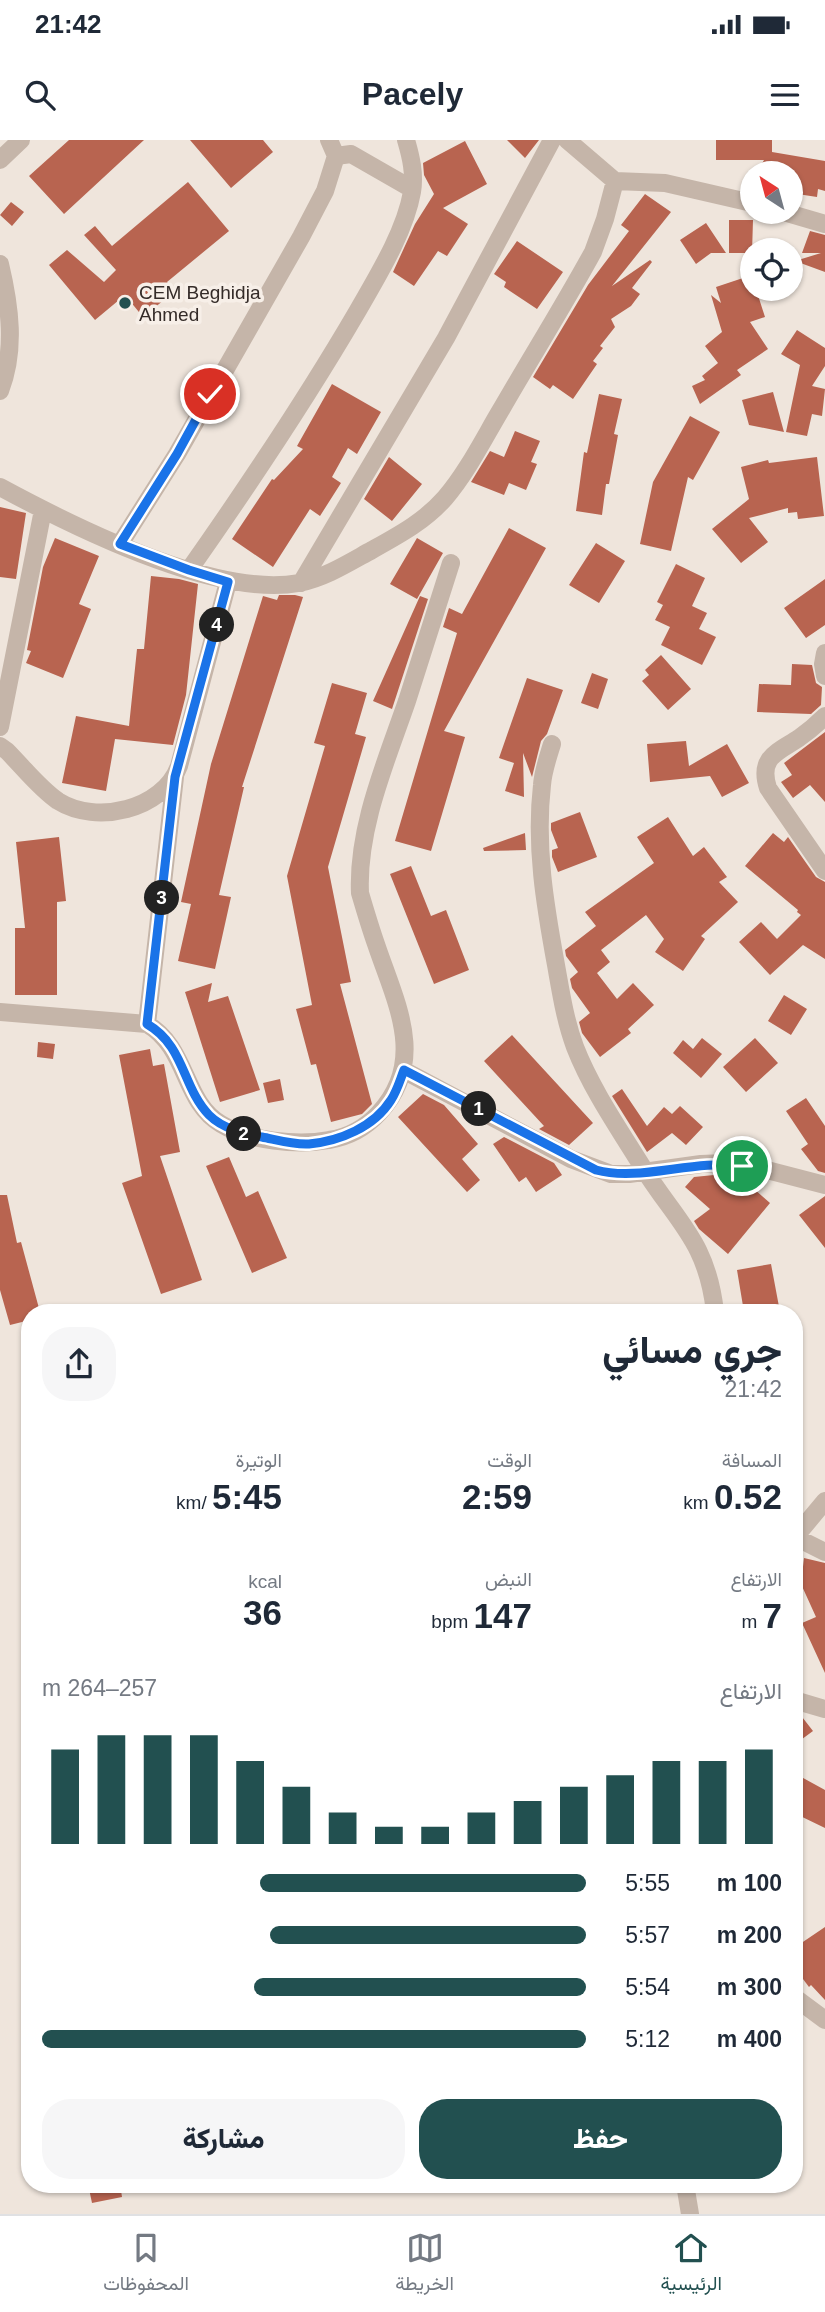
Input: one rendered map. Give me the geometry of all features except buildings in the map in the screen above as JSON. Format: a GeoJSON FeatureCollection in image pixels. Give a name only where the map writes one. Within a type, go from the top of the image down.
{"type":"FeatureCollection","features":[{"type":"Feature","properties":{"kind":"street"},"geometry":{"type":"LineString","coordinates":[[0,160],[21,140]]}},
{"type":"Feature","properties":{"kind":"street"},"geometry":{"type":"LineString","coordinates":[[189,570],[259,469],[344,334],[392,246],[407,212],[414,174],[406,140]]}},
{"type":"Feature","properties":{"kind":"street"},"geometry":{"type":"LineString","coordinates":[[301,583],[446,338],[552,140]]}},
{"type":"Feature","properties":{"kind":"street"},"geometry":{"type":"LineString","coordinates":[[567,140],[587,160],[615,181],[665,183],[740,200]]}},
{"type":"Feature","properties":{"kind":"street"},"geometry":{"type":"LineString","coordinates":[[120,544],[177,454],[301,237],[325,191],[332,148],[351,154],[412,189]]}},
{"type":"Feature","properties":{"kind":"street"},"geometry":{"type":"LineString","coordinates":[[0,487],[43,510],[120,544],[228,582],[274,585],[301,583],[346,564],[409,529],[430,513],[460,478],[593,252],[615,181]]}},
{"type":"Feature","properties":{"kind":"street"},"geometry":{"type":"LineString","coordinates":[[803,218],[825,224]]}},
{"type":"Feature","properties":{"kind":"street"},"geometry":{"type":"LineString","coordinates":[[0,264],[11,337],[9,360],[0,391]]}},
{"type":"Feature","properties":{"kind":"street"},"geometry":{"type":"LineString","coordinates":[[0,727],[43,510]]}},
{"type":"Feature","properties":{"kind":"street"},"geometry":{"type":"LineString","coordinates":[[0,1012],[147,1024],[164,1035],[173,1047],[201,1107],[211,1118],[241,1133],[308,1144],[337,1139],[358,1130],[374,1118],[391,1100],[404,1070],[404,1029],[360,893],[359,873],[367,827],[377,792],[450,563]]}},
{"type":"Feature","properties":{"kind":"street"},"geometry":{"type":"LineString","coordinates":[[147,1024],[175,777],[228,582]]}},
{"type":"Feature","properties":{"kind":"street"},"geometry":{"type":"LineString","coordinates":[[825,653],[825,676]]}},
{"type":"Feature","properties":{"kind":"street"},"geometry":{"type":"LineString","coordinates":[[825,716],[810,730],[772,755],[767,763],[765,777],[768,788],[825,871]]}},
{"type":"Feature","properties":{"kind":"street"},"geometry":{"type":"LineString","coordinates":[[552,744],[542,784],[540,865],[565,1018],[576,1050],[601,1098],[644,1171],[680,1218],[703,1258],[714,1304]]}},
{"type":"Feature","properties":{"kind":"street"},"geometry":{"type":"LineString","coordinates":[[0,746],[57,800],[69,807],[88,812],[123,810],[141,803],[164,789],[175,777]]}},
{"type":"Feature","properties":{"kind":"street"},"geometry":{"type":"LineString","coordinates":[[404,1070],[596,1170],[611,1174],[629,1174],[725,1163],[763,1169],[825,1185]]}},
{"type":"Feature","properties":{"kind":"street"},"geometry":{"type":"LineString","coordinates":[[803,1527],[825,1501]]}},
{"type":"Feature","properties":{"kind":"street"},"geometry":{"type":"LineString","coordinates":[[803,1541],[825,1552]]}},
{"type":"Feature","properties":{"kind":"street"},"geometry":{"type":"LineString","coordinates":[[803,1703],[825,1709]]}},
{"type":"Feature","properties":{"kind":"street"},"geometry":{"type":"LineString","coordinates":[[803,2004],[825,2020]]}},
{"type":"Feature","properties":{"kind":"street"},"geometry":{"type":"LineString","coordinates":[[686,2193],[690,2214]]}},
{"type":"Feature","properties":{"kind":"place","name":"CEM Beghidja Ahmed"},"geometry":{"type":"Point","coordinates":[125,303]}},
{"type":"Feature","properties":{"kind":"route"},"geometry":{"type":"LineString","coordinates":[[210,394],[177,454],[120,544],[228,582],[175,777],[147,1024],[164,1035],[173,1047],[201,1107],[211,1118],[241,1133],[308,1144],[337,1139],[358,1130],[374,1118],[391,1100],[404,1070],[596,1170],[611,1174],[629,1174],[701,1164],[725,1163],[742,1166]]}}]}
